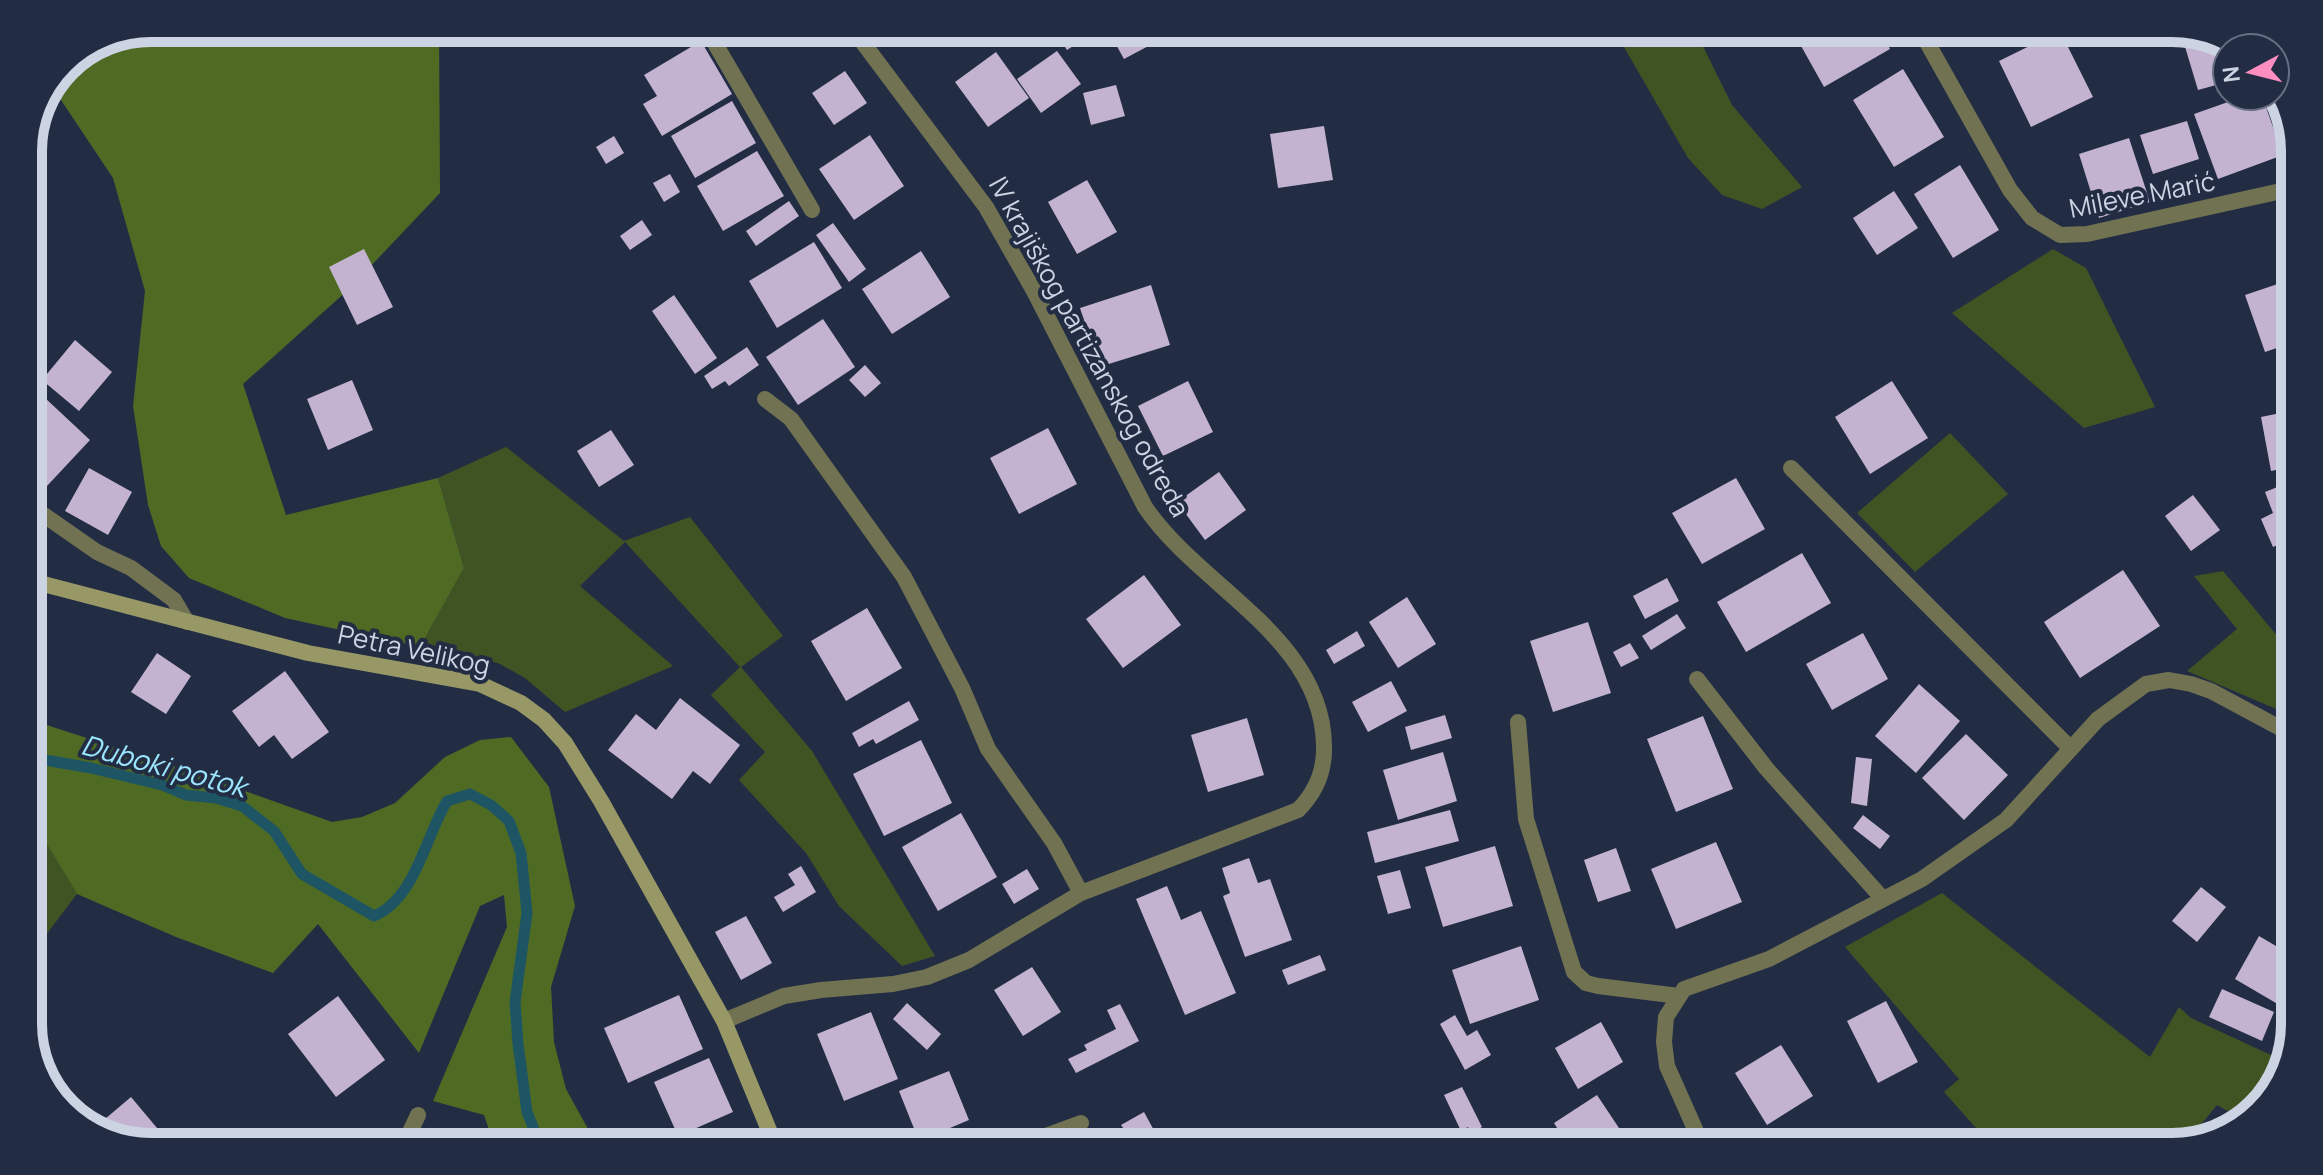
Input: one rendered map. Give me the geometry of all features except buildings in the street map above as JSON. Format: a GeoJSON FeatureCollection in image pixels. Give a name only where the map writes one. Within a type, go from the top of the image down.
{"type":"FeatureCollection","features":[{"type":"Feature","properties":{"kind":"street"},"geometry":{"type":"LineString","coordinates":[[714,42],[812,210]]}},
{"type":"Feature","properties":{"kind":"street","name":"IV krajiškog partizanskog odreda"},"geometry":{"type":"LineString","coordinates":[[724,1021],[784,996],[893,984],[927,977],[969,960],[1081,893],[1298,810],[1311,797],[1321,773],[1324,755],[1317,698],[1275,636],[1160,530],[1145,507],[1034,291],[986,207],[863,42]]}},
{"type":"Feature","properties":{"kind":"street","name":"Mileve Marić"},"geometry":{"type":"LineString","coordinates":[[1927,42],[2010,190],[2032,218],[2060,235],[2087,234],[2281,191]]}},
{"type":"Feature","properties":{"kind":"street"},"geometry":{"type":"LineString","coordinates":[[765,399],[791,419],[904,577],[962,688],[988,749],[1054,843],[1081,893]]}},
{"type":"Feature","properties":{"kind":"street"},"geometry":{"type":"LineString","coordinates":[[1791,468],[2071,749]]}},
{"type":"Feature","properties":{"kind":"street"},"geometry":{"type":"LineString","coordinates":[[42,514],[97,552],[131,568],[174,600],[187,622]]}},
{"type":"Feature","properties":{"kind":"street","name":"Petra Velikog"},"geometry":{"type":"LineString","coordinates":[[42,584],[308,653],[480,684],[521,703],[544,720],[565,743],[601,801],[724,1021],[770,1133]]}},
{"type":"Feature","properties":{"kind":"street"},"geometry":{"type":"LineString","coordinates":[[1697,679],[1766,768],[1883,899]]}},
{"type":"Feature","properties":{"kind":"street"},"geometry":{"type":"LineString","coordinates":[[1697,1133],[1667,1066],[1664,1042],[1666,1017],[1684,989],[1769,959],[1922,879],[2006,820],[2098,719],[2146,684],[2169,680],[2191,684],[2211,691],[2281,728]]}},
{"type":"Feature","properties":{"kind":"street"},"geometry":{"type":"LineString","coordinates":[[1518,722],[1526,819],[1574,972],[1586,983],[1598,986],[1679,996]]}},
{"type":"Feature","properties":{"kind":"street"},"geometry":{"type":"LineString","coordinates":[[410,1133],[418,1115]]}},
{"type":"Feature","properties":{"kind":"street"},"geometry":{"type":"LineString","coordinates":[[1054,1133],[1081,1123]]}},
{"type":"Feature","properties":{"kind":"green space"},"geometry":{"type":"Polygon","coordinates":[[[151,42],[439,42],[440,193],[349,289],[243,384],[286,515],[438,478],[464,568],[420,647],[285,618],[189,578],[161,546],[148,505],[133,406],[145,291],[113,178],[58,95],[90,60],[109,50],[151,42]]]}},
{"type":"Feature","properties":{"kind":"green space"},"geometry":{"type":"Polygon","coordinates":[[[1621,42],[1701,42],[1732,105],[1802,187],[1762,209],[1722,195],[1688,158],[1621,42]]]}},
{"type":"Feature","properties":{"kind":"green space"},"geometry":{"type":"Polygon","coordinates":[[[2053,249],[2086,268],[2155,407],[2084,428],[1952,313],[2053,249]]]}},
{"type":"Feature","properties":{"kind":"green space"},"geometry":{"type":"Polygon","coordinates":[[[1950,433],[2008,494],[1915,572],[1857,513],[1950,433]]]}},
{"type":"Feature","properties":{"kind":"green space"},"geometry":{"type":"Polygon","coordinates":[[[506,447],[624,541],[690,517],[783,636],[741,667],[812,751],[935,956],[902,966],[839,906],[806,853],[739,780],[765,752],[711,695],[740,667],[625,542],[580,586],[673,666],[565,712],[525,678],[498,663],[420,647],[464,568],[438,478],[506,447]]]}},
{"type":"Feature","properties":{"kind":"green space"},"geometry":{"type":"Polygon","coordinates":[[[2223,571],[2281,640],[2281,711],[2187,671],[2237,629],[2194,576],[2223,571]]]}},
{"type":"Feature","properties":{"kind":"green space"},"geometry":{"type":"Polygon","coordinates":[[[42,724],[332,822],[362,817],[395,803],[445,757],[480,740],[511,737],[549,787],[575,906],[551,987],[554,1042],[566,1089],[590,1133],[490,1133],[484,1115],[433,1101],[507,927],[504,895],[480,906],[419,1053],[318,924],[273,973],[176,937],[77,894],[42,836],[42,724]]]}},
{"type":"Feature","properties":{"kind":"green space"},"geometry":{"type":"Polygon","coordinates":[[[42,836],[77,894],[42,940],[42,836]]]}},
{"type":"Feature","properties":{"kind":"green space"},"geometry":{"type":"Polygon","coordinates":[[[1942,893],[2150,1057],[2179,1007],[2191,1018],[2275,1057],[2263,1085],[2254,1096],[2232,1114],[2217,1105],[2197,1130],[2172,1133],[1981,1133],[1944,1092],[1959,1079],[1845,947],[1942,893]]]}},
{"type":"Feature","properties":{"kind":"waterway","name":"Duboki potok"},"geometry":{"type":"LineString","coordinates":[[42,759],[91,768],[162,785],[186,795],[216,798],[242,806],[274,831],[302,874],[374,916],[388,908],[409,882],[447,801],[470,794],[491,805],[509,821],[521,853],[527,913],[515,1002],[527,1112],[535,1133]]}}]}
